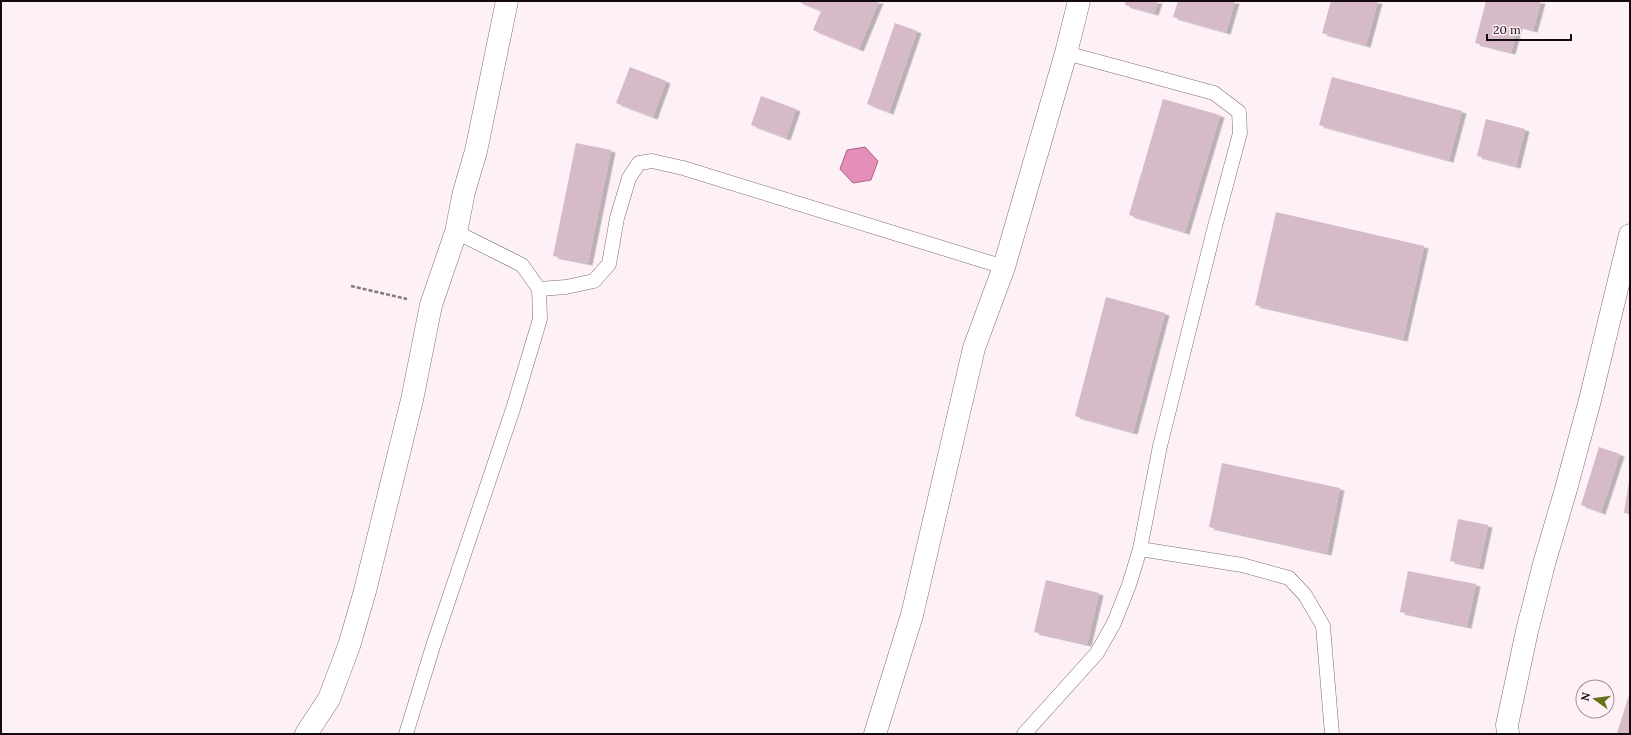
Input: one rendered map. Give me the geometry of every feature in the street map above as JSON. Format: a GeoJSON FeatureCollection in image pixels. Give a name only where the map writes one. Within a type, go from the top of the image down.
{"type":"FeatureCollection","features":[{"type":"Feature","properties":{"kind":"street"},"geometry":{"type":"LineString","coordinates":[[306,734],[329,699],[349,646],[365,591],[412,400],[431,305],[456,232],[464,192],[476,151],[507,1]]}},
{"type":"Feature","properties":{"kind":"street"},"geometry":{"type":"LineString","coordinates":[[875,734],[912,615],[974,348],[1004,267],[1066,53],[1079,1]]}},
{"type":"Feature","properties":{"kind":"street"},"geometry":{"type":"LineString","coordinates":[[1508,734],[1507,725],[1526,631],[1590,400],[1630,235]]}},
{"type":"Feature","properties":{"kind":"lane"},"geometry":{"type":"LineString","coordinates":[[1024,734],[1097,653],[1114,623],[1140,549],[1160,446],[1240,133],[1239,112],[1214,92],[1066,53]]}},
{"type":"Feature","properties":{"kind":"lane"},"geometry":{"type":"LineString","coordinates":[[539,289],[566,287],[594,281],[609,264],[617,218],[629,178],[639,163],[652,161],[683,168],[1004,267]]}},
{"type":"Feature","properties":{"kind":"lane"},"geometry":{"type":"LineString","coordinates":[[406,734],[434,643],[510,416],[540,319],[539,289],[522,265],[456,232]]}},
{"type":"Feature","properties":{"kind":"lane"},"geometry":{"type":"LineString","coordinates":[[1140,549],[1242,565],[1289,578],[1305,595],[1324,626],[1332,734]]}},
{"type":"Feature","properties":{"kind":"path"},"geometry":{"type":"LineString","coordinates":[[351,286],[431,305]]}},
{"type":"Feature","properties":{"kind":"shaded area"},"geometry":{"type":"Polygon","coordinates":[[[865,147],[878,161],[871,180],[853,183],[840,169],[847,150],[865,147]]]}},
{"type":"Feature","properties":{"kind":"building"},"geometry":{"type":"Polygon","coordinates":[[[797,1],[879,1],[859,49],[813,30],[821,11],[797,1]]]}},
{"type":"Feature","properties":{"kind":"building"},"geometry":{"type":"Polygon","coordinates":[[[1126,1],[1158,1],[1154,13],[1125,5],[1126,1]]]}},
{"type":"Feature","properties":{"kind":"building"},"geometry":{"type":"Polygon","coordinates":[[[1178,1],[1235,1],[1226,32],[1173,17],[1178,1]]]}},
{"type":"Feature","properties":{"kind":"building"},"geometry":{"type":"Polygon","coordinates":[[[1331,1],[1378,1],[1366,45],[1322,33],[1331,1]]]}},
{"type":"Feature","properties":{"kind":"building"},"geometry":{"type":"Polygon","coordinates":[[[1486,1],[1541,1],[1533,30],[1518,26],[1511,52],[1475,43],[1486,1]]]}},
{"type":"Feature","properties":{"kind":"building"},"geometry":{"type":"Polygon","coordinates":[[[895,23],[917,31],[889,112],[867,104],[895,23]]]}},
{"type":"Feature","properties":{"kind":"building"},"geometry":{"type":"Polygon","coordinates":[[[630,67],[666,81],[653,117],[616,103],[630,67]]]}},
{"type":"Feature","properties":{"kind":"building"},"geometry":{"type":"Polygon","coordinates":[[[1332,77],[1462,111],[1449,160],[1319,125],[1332,77]]]}},
{"type":"Feature","properties":{"kind":"building"},"geometry":{"type":"Polygon","coordinates":[[[761,96],[796,109],[786,138],[751,125],[761,96]]]}},
{"type":"Feature","properties":{"kind":"building"},"geometry":{"type":"Polygon","coordinates":[[[1163,99],[1220,115],[1185,232],[1129,215],[1163,99]]]}},
{"type":"Feature","properties":{"kind":"building"},"geometry":{"type":"Polygon","coordinates":[[[1486,119],[1525,129],[1516,166],[1477,156],[1486,119]]]}},
{"type":"Feature","properties":{"kind":"building"},"geometry":{"type":"Polygon","coordinates":[[[576,143],[611,150],[588,263],[553,256],[576,143]]]}},
{"type":"Feature","properties":{"kind":"building"},"geometry":{"type":"Polygon","coordinates":[[[1276,212],[1424,246],[1403,339],[1255,305],[1276,212]]]}},
{"type":"Feature","properties":{"kind":"building"},"geometry":{"type":"Polygon","coordinates":[[[1106,297],[1165,313],[1133,432],[1075,416],[1106,297]]]}},
{"type":"Feature","properties":{"kind":"building"},"geometry":{"type":"Polygon","coordinates":[[[1599,447],[1620,454],[1601,512],[1581,505],[1599,447]]]}},
{"type":"Feature","properties":{"kind":"building"},"geometry":{"type":"Polygon","coordinates":[[[1222,463],[1340,488],[1327,553],[1209,527],[1222,463]]]}},
{"type":"Feature","properties":{"kind":"building"},"geometry":{"type":"Polygon","coordinates":[[[1629,481],[1630,482],[1630,514],[1624,513],[1629,481]]]}},
{"type":"Feature","properties":{"kind":"building"},"geometry":{"type":"Polygon","coordinates":[[[1458,519],[1488,525],[1479,567],[1450,561],[1458,519]]]}},
{"type":"Feature","properties":{"kind":"building"},"geometry":{"type":"Polygon","coordinates":[[[1408,571],[1476,584],[1467,626],[1400,612],[1408,571]]]}},
{"type":"Feature","properties":{"kind":"building"},"geometry":{"type":"Polygon","coordinates":[[[1046,580],[1099,593],[1087,644],[1034,632],[1046,580]]]}},
{"type":"Feature","properties":{"kind":"building"},"geometry":{"type":"Polygon","coordinates":[[[1630,692],[1630,734],[1617,733],[1630,692]]]}}]}
